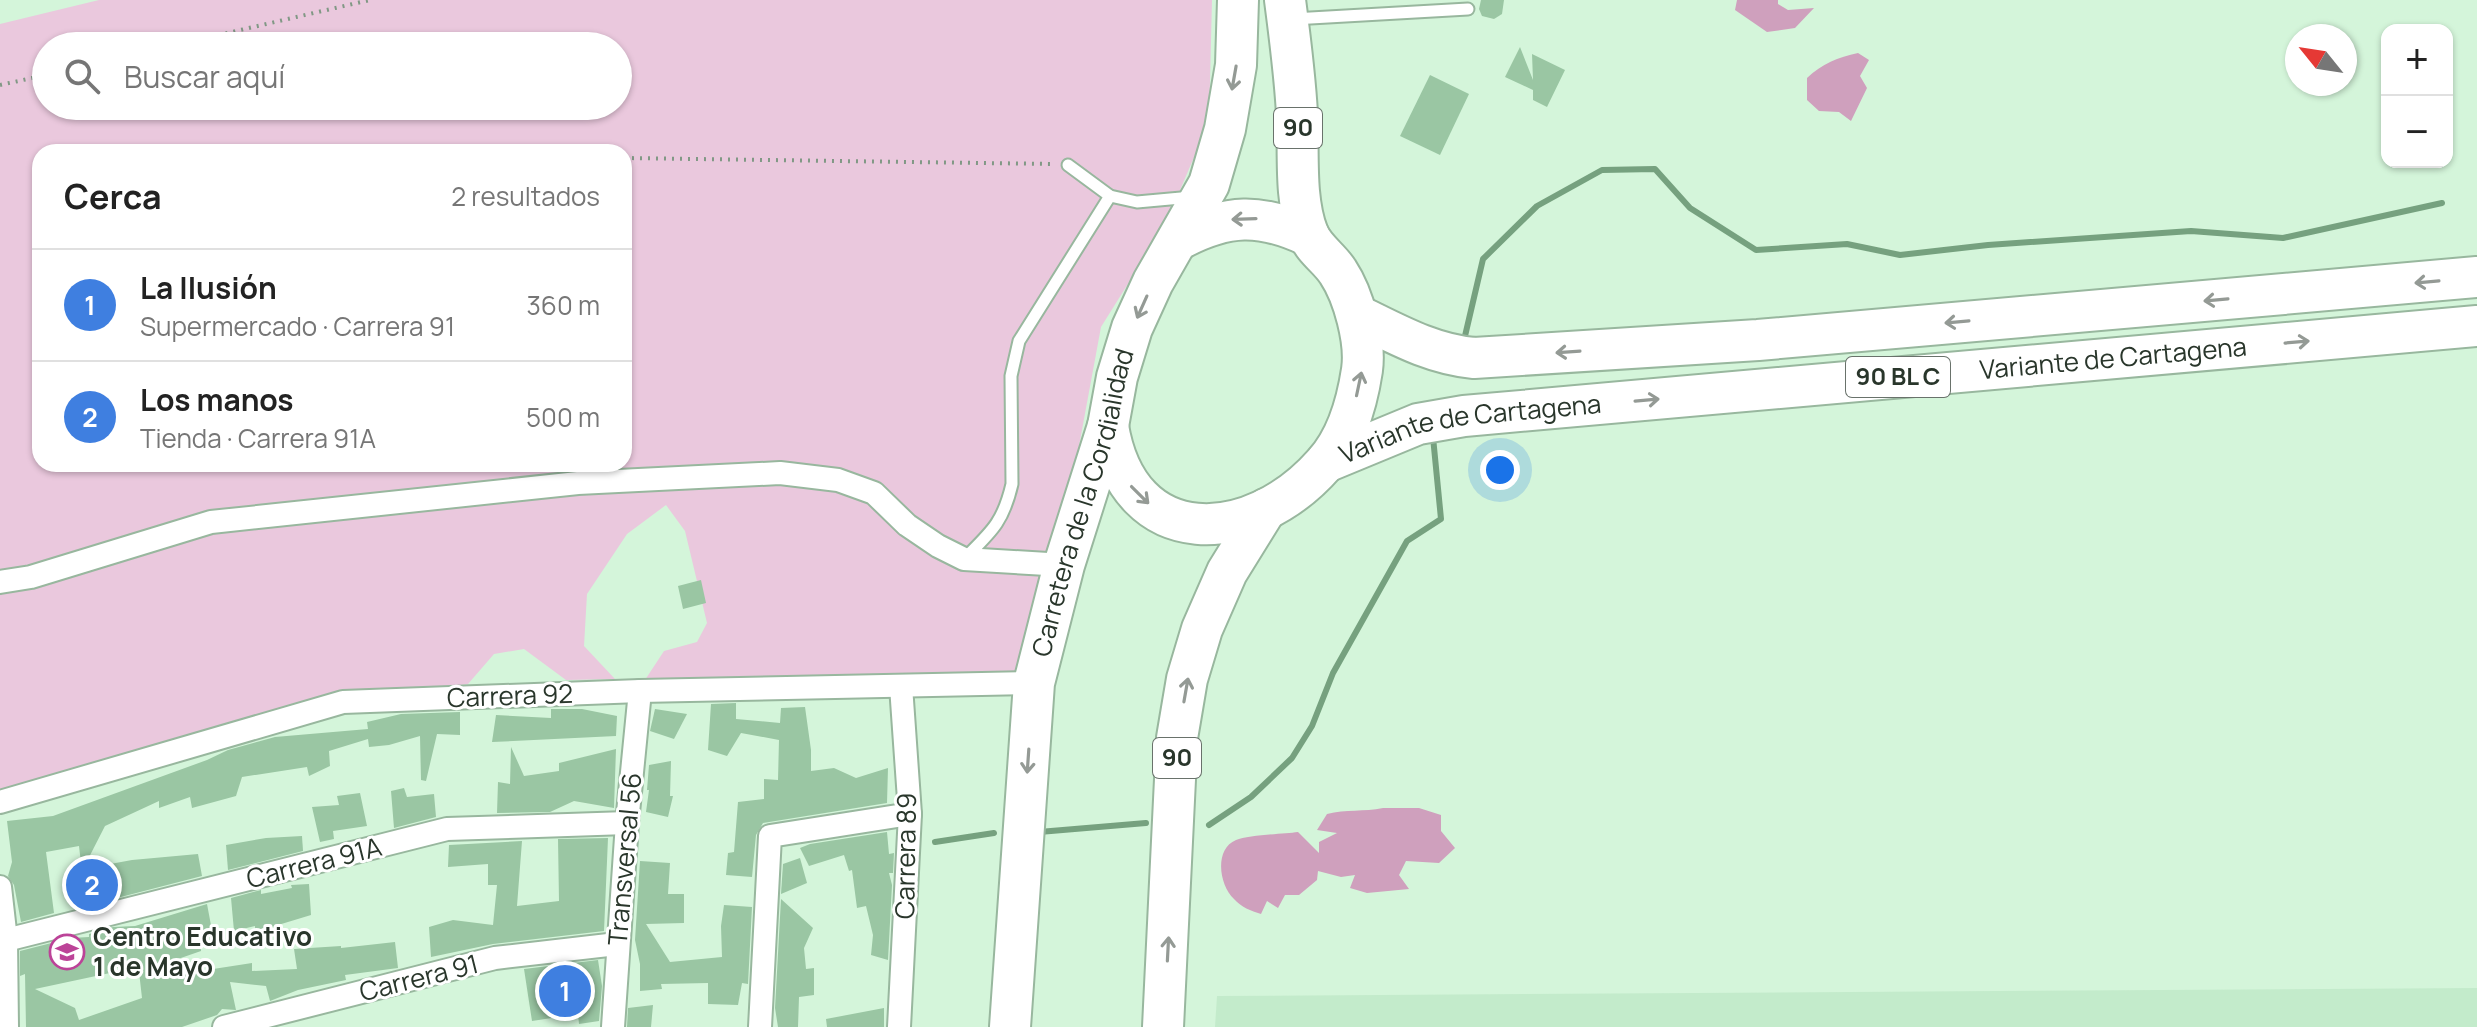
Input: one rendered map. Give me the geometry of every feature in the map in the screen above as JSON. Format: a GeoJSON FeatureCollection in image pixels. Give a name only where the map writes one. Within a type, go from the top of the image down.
{"type":"FeatureCollection","features":[{"type":"Feature","properties":{"kind":"highway","name":"Carretera de la Cordialidad"},"geometry":{"type":"LineString","coordinates":[[1010,1027],[1034,683],[1064,565],[1108,426],[1117,377],[1132,328],[1153,282],[1204,196],[1225,129],[1236,65],[1238,0]]}},
{"type":"Feature","properties":{"kind":"highway","name":"90"},"geometry":{"type":"LineString","coordinates":[[1287,10],[1297,109],[1301,200],[1309,236]]}},
{"type":"Feature","properties":{"kind":"highway"},"geometry":{"type":"LineString","coordinates":[[1108,426],[1113,453],[1124,478],[1141,499],[1163,514],[1188,524],[1215,526],[1242,521],[1299,489],[1326,462],[1352,417],[1363,367],[1357,315],[1339,272],[1309,236],[1284,225],[1258,219],[1230,219],[1204,226],[1180,239]]}},
{"type":"Feature","properties":{"kind":"highway","name":"Variante de Cartagena"},"geometry":{"type":"LineString","coordinates":[[1357,315],[1419,346],[1474,358],[1758,340],[2477,277]]}},
{"type":"Feature","properties":{"kind":"highway","name":"Variante de Cartagena"},"geometry":{"type":"LineString","coordinates":[[1326,462],[1418,424],[1464,416],[2477,326]]}},
{"type":"Feature","properties":{"kind":"highway","name":"90"},"geometry":{"type":"LineString","coordinates":[[1163,1027],[1177,738],[1187,679],[1202,629],[1227,572],[1266,509]]}},
{"type":"Feature","properties":{"kind":"street"},"geometry":{"type":"LineString","coordinates":[[0,582],[31,577],[211,522],[578,483],[780,473],[838,480],[874,493],[907,525],[964,559],[1064,565]]}},
{"type":"Feature","properties":{"kind":"street","name":"Carrera 92"},"geometry":{"type":"LineString","coordinates":[[0,802],[343,702],[640,691],[1034,683]]}},
{"type":"Feature","properties":{"kind":"street","name":"Carrera 89"},"geometry":{"type":"LineString","coordinates":[[899,1027],[910,814],[901,686]]}},
{"type":"Feature","properties":{"kind":"street","name":"Transversal 56"},"geometry":{"type":"LineString","coordinates":[[613,1027],[617,944],[640,691]]}},
{"type":"Feature","properties":{"kind":"street"},"geometry":{"type":"LineString","coordinates":[[760,1027],[770,836],[910,814]]}},
{"type":"Feature","properties":{"kind":"street","name":"Carrera 91A"},"geometry":{"type":"LineString","coordinates":[[6,940],[447,829],[627,823]]}},
{"type":"Feature","properties":{"kind":"street"},"geometry":{"type":"LineString","coordinates":[[0,887],[6,940],[7,1027]]}},
{"type":"Feature","properties":{"kind":"street","name":"Carrera 91"},"geometry":{"type":"LineString","coordinates":[[224,1027],[495,958],[617,944]]}},
{"type":"Feature","properties":{"kind":"lane"},"geometry":{"type":"LineString","coordinates":[[1287,10],[1468,9]]}},
{"type":"Feature","properties":{"kind":"lane"},"geometry":{"type":"LineString","coordinates":[[1068,165],[1110,196],[1137,202],[1204,196]]}},
{"type":"Feature","properties":{"kind":"lane"},"geometry":{"type":"LineString","coordinates":[[964,559],[997,527],[1009,496],[1012,484],[1011,376],[1019,341],[1110,196]]}},
{"type":"Feature","properties":{"kind":"path"},"geometry":{"type":"LineString","coordinates":[[232,32],[370,0]]}},
{"type":"Feature","properties":{"kind":"path"},"geometry":{"type":"LineString","coordinates":[[0,85],[32,78]]}},
{"type":"Feature","properties":{"kind":"path"},"geometry":{"type":"LineString","coordinates":[[632,158],[1068,165]]}},
{"type":"Feature","properties":{"kind":"shaded area"},"geometry":{"type":"Polygon","coordinates":[[[99,0],[1212,0],[1209,122],[1166,223],[1101,327],[1074,473],[1020,671],[645,680],[664,651],[697,642],[707,623],[685,531],[666,505],[627,534],[587,594],[584,646],[615,679],[566,680],[524,649],[494,654],[468,684],[343,702],[0,802],[0,24],[99,0]]]}},
{"type":"Feature","properties":{"kind":"shaded area"},"geometry":{"type":"Polygon","coordinates":[[[1737,0],[1778,0],[1778,4],[1788,10],[1814,8],[1795,28],[1767,32],[1735,10],[1737,0]]]}},
{"type":"Feature","properties":{"kind":"shaded area"},"geometry":{"type":"Polygon","coordinates":[[[1858,53],[1869,60],[1860,76],[1867,88],[1851,121],[1839,112],[1819,111],[1807,100],[1807,78],[1831,62],[1858,53]]]}},
{"type":"Feature","properties":{"kind":"shaded area"},"geometry":{"type":"Polygon","coordinates":[[[1419,808],[1441,815],[1441,831],[1455,848],[1439,863],[1406,861],[1399,875],[1409,889],[1367,893],[1350,888],[1355,875],[1341,877],[1318,871],[1317,880],[1299,895],[1285,895],[1278,908],[1267,901],[1261,914],[1240,904],[1229,893],[1222,877],[1222,859],[1224,851],[1236,840],[1298,832],[1319,853],[1319,842],[1337,833],[1317,830],[1327,814],[1419,808]]]}},
{"type":"Feature","properties":{"kind":"shaded area"},"geometry":{"type":"Polygon","coordinates":[[[2477,988],[2477,1027],[1215,1027],[1217,996],[2477,988]]]}},
{"type":"Feature","properties":{"kind":"building"},"geometry":{"type":"Polygon","coordinates":[[[1481,0],[1504,0],[1502,14],[1494,19],[1482,16],[1479,9],[1481,0]]]}},
{"type":"Feature","properties":{"kind":"building"},"geometry":{"type":"Polygon","coordinates":[[[1520,47],[1533,80],[1532,54],[1565,70],[1547,107],[1533,100],[1533,90],[1505,77],[1520,47]]]}},
{"type":"Feature","properties":{"kind":"building"},"geometry":{"type":"Polygon","coordinates":[[[1430,75],[1469,94],[1440,155],[1400,136],[1430,75]]]}},
{"type":"Feature","properties":{"kind":"building"},"geometry":{"type":"Polygon","coordinates":[[[701,580],[706,603],[683,609],[678,586],[701,580]]]}},
{"type":"Feature","properties":{"kind":"building"},"geometry":{"type":"Polygon","coordinates":[[[736,703],[736,719],[780,723],[781,708],[805,707],[811,771],[834,768],[856,778],[888,768],[887,803],[763,823],[756,835],[752,877],[726,875],[728,853],[734,852],[738,802],[764,799],[764,779],[778,780],[779,740],[741,733],[727,756],[708,750],[711,704],[736,703]]]}},
{"type":"Feature","properties":{"kind":"building"},"geometry":{"type":"Polygon","coordinates":[[[551,709],[582,709],[617,716],[616,736],[492,742],[496,715],[551,718],[551,709]]]}},
{"type":"Feature","properties":{"kind":"building"},"geometry":{"type":"Polygon","coordinates":[[[655,709],[687,714],[674,739],[650,731],[655,709]]]}},
{"type":"Feature","properties":{"kind":"building"},"geometry":{"type":"Polygon","coordinates":[[[460,712],[460,735],[437,734],[426,781],[421,780],[420,736],[369,747],[368,739],[329,751],[330,766],[309,776],[307,767],[242,777],[236,796],[192,808],[190,797],[159,808],[159,801],[105,826],[83,869],[132,860],[198,854],[202,876],[86,906],[79,846],[46,852],[54,913],[21,922],[14,885],[8,876],[12,862],[7,821],[53,816],[228,750],[275,737],[368,729],[367,722],[401,714],[460,712]]]}},
{"type":"Feature","properties":{"kind":"building"},"geometry":{"type":"Polygon","coordinates":[[[511,747],[524,776],[559,771],[559,763],[616,749],[614,808],[574,801],[550,812],[497,813],[498,782],[510,784],[511,747]]]}},
{"type":"Feature","properties":{"kind":"building"},"geometry":{"type":"Polygon","coordinates":[[[671,761],[670,796],[673,796],[668,817],[646,812],[649,765],[671,761]]]}},
{"type":"Feature","properties":{"kind":"building"},"geometry":{"type":"Polygon","coordinates":[[[404,788],[407,797],[434,794],[436,817],[394,828],[391,791],[404,788]]]}},
{"type":"Feature","properties":{"kind":"building"},"geometry":{"type":"Polygon","coordinates":[[[360,793],[367,826],[333,831],[334,839],[320,842],[312,807],[339,805],[337,796],[360,793]]]}},
{"type":"Feature","properties":{"kind":"building"},"geometry":{"type":"Polygon","coordinates":[[[887,832],[889,854],[894,853],[893,873],[889,873],[892,885],[888,960],[871,955],[873,935],[866,906],[857,908],[852,870],[849,871],[844,855],[809,866],[800,848],[887,832]]]}},
{"type":"Feature","properties":{"kind":"building"},"geometry":{"type":"Polygon","coordinates":[[[302,836],[303,851],[228,870],[226,845],[302,836]]]}},
{"type":"Feature","properties":{"kind":"building"},"geometry":{"type":"Polygon","coordinates":[[[608,838],[604,931],[493,944],[431,957],[429,927],[453,920],[493,925],[497,885],[488,885],[488,864],[448,867],[449,845],[522,841],[517,906],[559,901],[558,839],[608,838]]]}},
{"type":"Feature","properties":{"kind":"building"},"geometry":{"type":"Polygon","coordinates":[[[800,858],[807,883],[781,894],[783,864],[800,858]]]}},
{"type":"Feature","properties":{"kind":"building"},"geometry":{"type":"Polygon","coordinates":[[[640,861],[670,863],[668,894],[684,894],[684,923],[646,924],[670,962],[722,957],[724,905],[752,907],[748,984],[742,983],[738,1005],[708,1004],[708,983],[661,984],[662,989],[640,991],[640,964],[635,940],[640,861]]]}},
{"type":"Feature","properties":{"kind":"building"},"geometry":{"type":"Polygon","coordinates":[[[309,884],[311,915],[255,932],[255,926],[234,931],[231,898],[261,890],[261,894],[292,888],[291,885],[309,884]]]}},
{"type":"Feature","properties":{"kind":"building"},"geometry":{"type":"Polygon","coordinates":[[[781,899],[813,928],[804,948],[806,969],[814,968],[814,995],[799,997],[798,1027],[778,1027],[775,1008],[781,899]]]}},
{"type":"Feature","properties":{"kind":"building"},"geometry":{"type":"Polygon","coordinates":[[[207,904],[213,936],[201,940],[201,951],[152,968],[155,978],[252,963],[252,971],[297,969],[294,949],[395,942],[398,968],[345,975],[346,980],[298,990],[270,1001],[266,986],[230,982],[236,1010],[222,1009],[217,1015],[182,1027],[26,1027],[25,974],[20,976],[20,951],[71,938],[89,937],[89,934],[113,927],[135,926],[207,904]],[[138,963],[112,969],[110,973],[35,989],[75,1008],[79,1020],[142,998],[138,963]]]}},
{"type":"Feature","properties":{"kind":"building"},"geometry":{"type":"Polygon","coordinates":[[[598,960],[602,986],[599,1021],[579,1024],[578,1014],[532,1021],[524,969],[598,960]]]}},
{"type":"Feature","properties":{"kind":"building"},"geometry":{"type":"Polygon","coordinates":[[[653,1005],[651,1027],[627,1027],[628,1008],[653,1005]]]}},
{"type":"Feature","properties":{"kind":"building"},"geometry":{"type":"Polygon","coordinates":[[[884,1008],[884,1027],[827,1027],[826,1019],[884,1008]]]}},
{"type":"Feature","properties":{"kind":"waterway"},"geometry":{"type":"LineString","coordinates":[[1465,336],[1483,259],[1537,206],[1602,170],[1655,169],[1690,208],[1756,250],[1847,244],[1900,255],[1988,245],[2191,231],[2283,238],[2442,203]]}},
{"type":"Feature","properties":{"kind":"waterway"},"geometry":{"type":"LineString","coordinates":[[1209,825],[1251,797],[1292,758],[1312,726],[1333,673],[1407,541],[1441,519],[1433,437]]}},
{"type":"Feature","properties":{"kind":"waterway"},"geometry":{"type":"LineString","coordinates":[[1039,832],[1146,823]]}},
{"type":"Feature","properties":{"kind":"waterway"},"geometry":{"type":"LineString","coordinates":[[935,842],[994,833]]}},
{"type":"Feature","properties":{"kind":"place","name":"Los manos"},"geometry":{"type":"Point","coordinates":[92,885]}},
{"type":"Feature","properties":{"kind":"place","name":"Centro Educativo 1 de Mayo"},"geometry":{"type":"Point","coordinates":[67,952]}},
{"type":"Feature","properties":{"kind":"place","name":"La Ilusión"},"geometry":{"type":"Point","coordinates":[565,991]}}]}
